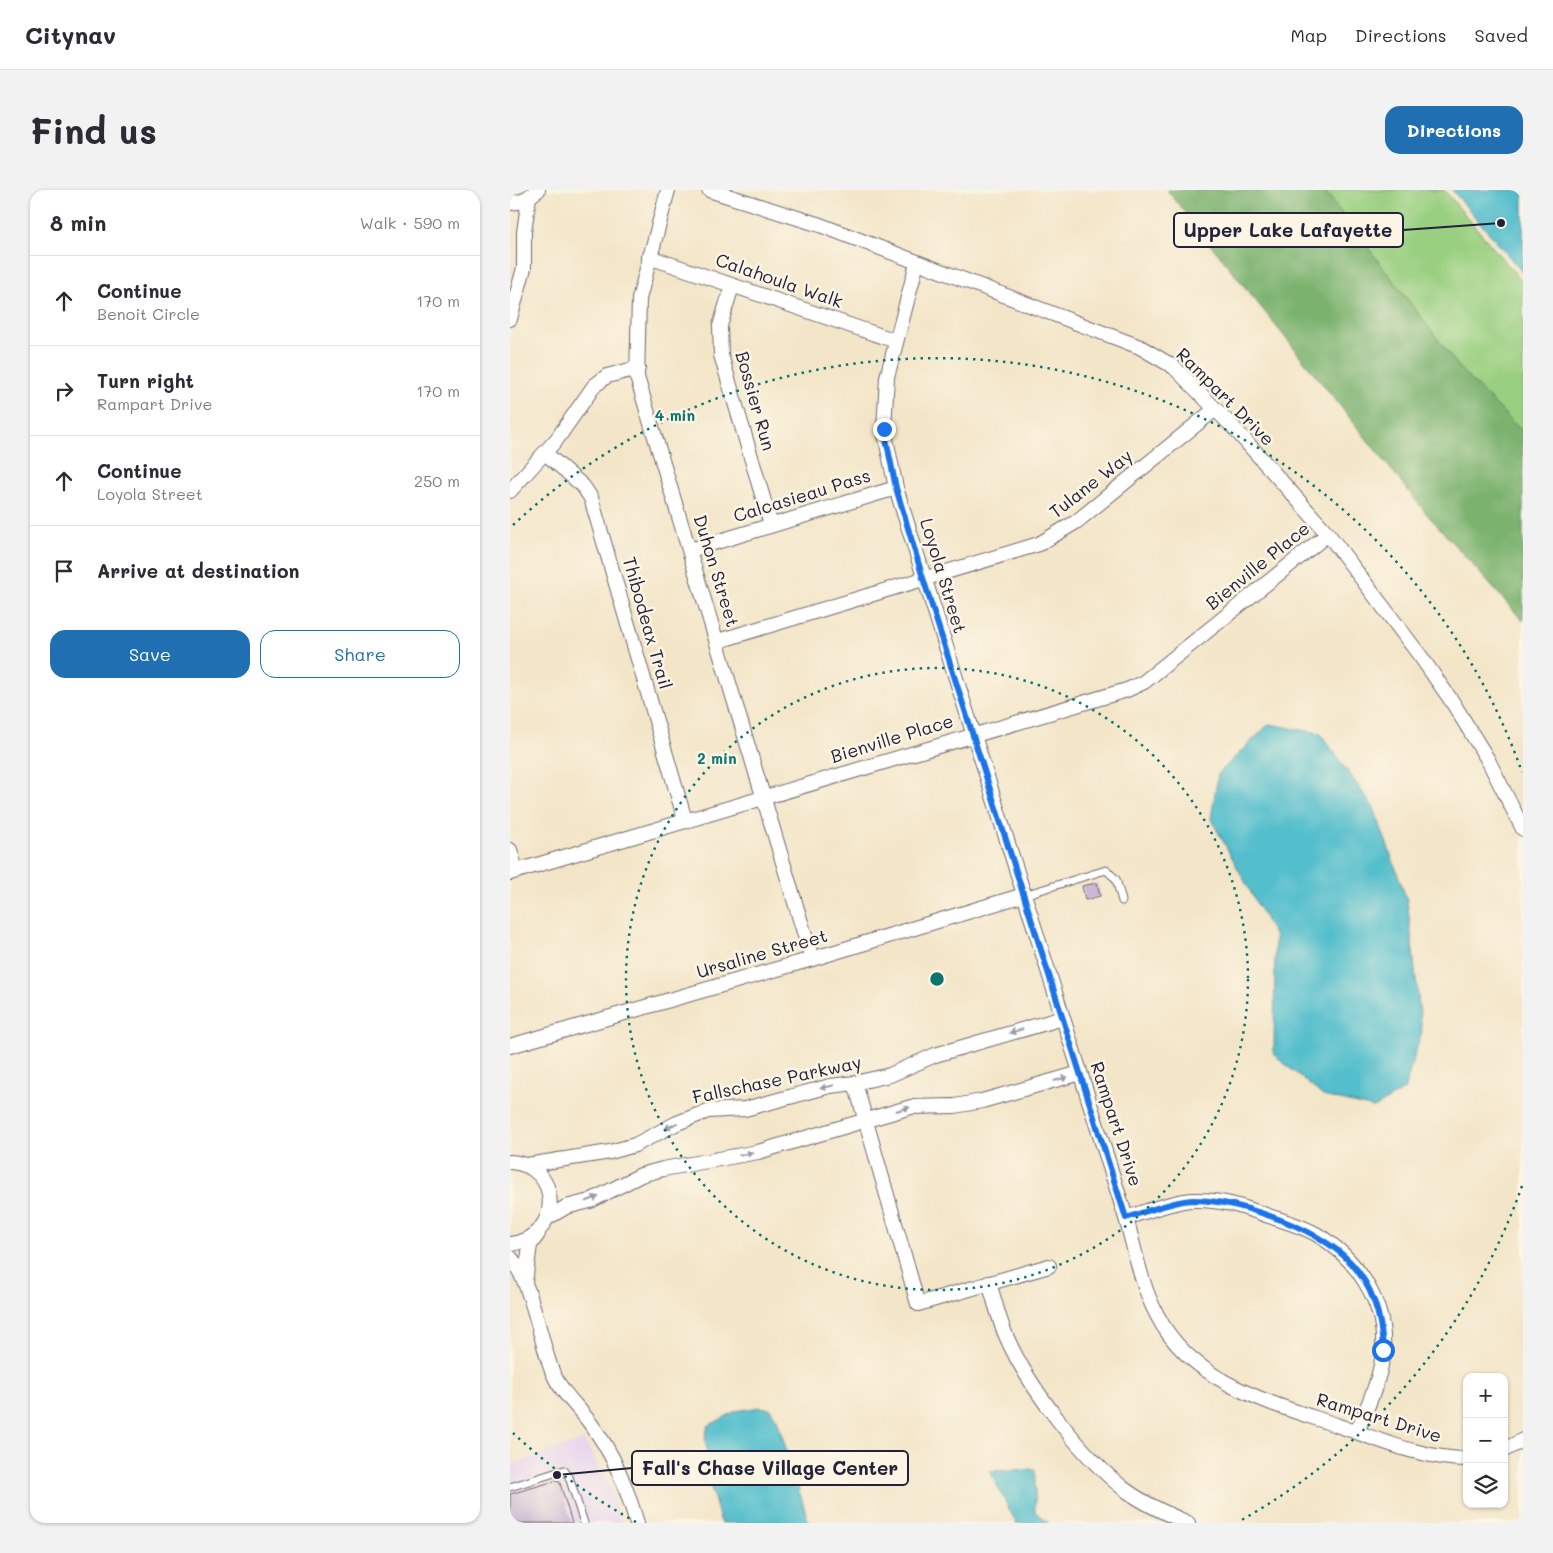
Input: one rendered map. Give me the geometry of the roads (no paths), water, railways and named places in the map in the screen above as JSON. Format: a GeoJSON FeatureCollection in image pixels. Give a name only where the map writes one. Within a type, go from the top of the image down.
{"type":"FeatureCollection","features":[{"type":"Feature","properties":{"kind":"street","name":"Duhon Street"},"geometry":{"type":"LineString","coordinates":[[668,190],[639,299],[638,377],[812,959]]}},
{"type":"Feature","properties":{"kind":"street","name":"Rampart Drive"},"geometry":{"type":"LineString","coordinates":[[708,190],[820,225],[1140,346],[1174,367],[1328,534],[1421,657],[1453,703],[1491,766],[1523,830]]}},
{"type":"Feature","properties":{"kind":"street"},"geometry":{"type":"LineString","coordinates":[[510,203],[533,194]]}},
{"type":"Feature","properties":{"kind":"street"},"geometry":{"type":"LineString","coordinates":[[510,319],[524,268],[524,232],[533,194]]}},
{"type":"Feature","properties":{"kind":"street","name":"Calahoula Walk"},"geometry":{"type":"LineString","coordinates":[[649,257],[896,341]]}},
{"type":"Feature","properties":{"kind":"street","name":"Loyola Street"},"geometry":{"type":"LineString","coordinates":[[917,263],[887,377],[884,429],[896,488],[923,578],[1024,895]]}},
{"type":"Feature","properties":{"kind":"street","name":"Bossier Run"},"geometry":{"type":"LineString","coordinates":[[732,286],[720,326],[721,354],[771,525]]}},
{"type":"Feature","properties":{"kind":"street"},"geometry":{"type":"LineString","coordinates":[[510,491],[545,453],[577,413],[594,386],[607,376],[638,368]]}},
{"type":"Feature","properties":{"kind":"street","name":"Tulane Way"},"geometry":{"type":"LineString","coordinates":[[718,641],[1039,544],[1076,522],[1214,410]]}},
{"type":"Feature","properties":{"kind":"street","name":"Thibodeax Trail"},"geometry":{"type":"LineString","coordinates":[[545,453],[583,486],[592,498],[685,820]]}},
{"type":"Feature","properties":{"kind":"street","name":"Calcasieau Pass"},"geometry":{"type":"LineString","coordinates":[[690,550],[896,488]]}},
{"type":"Feature","properties":{"kind":"street","name":"Bienville Place"},"geometry":{"type":"LineString","coordinates":[[513,872],[1127,690],[1144,682],[1328,534]]}},
{"type":"Feature","properties":{"kind":"street"},"geometry":{"type":"LineString","coordinates":[[510,850],[513,872]]}},
{"type":"Feature","properties":{"kind":"street","name":"Rampart Drive"},"geometry":{"type":"LineString","coordinates":[[1024,895],[1126,1218],[1143,1282],[1157,1316],[1189,1356],[1226,1385],[1429,1456],[1463,1459]]}},
{"type":"Feature","properties":{"kind":"street","name":"Ursaline Street"},"geometry":{"type":"LineString","coordinates":[[510,1046],[812,959],[1024,895]]}},
{"type":"Feature","properties":{"kind":"street","name":"Fallschase Parkway"},"geometry":{"type":"LineString","coordinates":[[516,1160],[610,1152],[635,1145],[677,1123],[708,1111],[745,1109],[830,1086],[855,1084],[890,1075],[935,1055],[1063,1018]]}},
{"type":"Feature","properties":{"kind":"street"},"geometry":{"type":"LineString","coordinates":[[547,1218],[566,1207],[590,1200],[641,1175],[663,1169],[758,1152],[911,1107],[954,1106],[982,1101],[1080,1073]]}},
{"type":"Feature","properties":{"kind":"street"},"geometry":{"type":"LineString","coordinates":[[855,1084],[918,1304],[1049,1266]]}},
{"type":"Feature","properties":{"kind":"street"},"geometry":{"type":"LineString","coordinates":[[516,1160],[536,1171],[547,1188],[550,1208],[547,1218],[530,1245],[525,1283]]}},
{"type":"Feature","properties":{"kind":"street"},"geometry":{"type":"LineString","coordinates":[[1126,1218],[1190,1200],[1219,1201],[1239,1205],[1300,1227],[1334,1247],[1359,1272],[1375,1298],[1382,1327],[1383,1350],[1378,1374],[1357,1432]]}},
{"type":"Feature","properties":{"kind":"street"},"geometry":{"type":"LineString","coordinates":[[510,1244],[530,1238],[540,1230]]}},
{"type":"Feature","properties":{"kind":"street"},"geometry":{"type":"LineString","coordinates":[[510,1257],[525,1283],[553,1373],[563,1393],[590,1422],[612,1454],[626,1484],[637,1523]]}},
{"type":"Feature","properties":{"kind":"street"},"geometry":{"type":"LineString","coordinates":[[989,1283],[1007,1338],[1027,1374],[1056,1416],[1089,1456],[1127,1491],[1188,1523]]}},
{"type":"Feature","properties":{"kind":"street"},"geometry":{"type":"LineString","coordinates":[[1508,1448],[1523,1440]]}},
{"type":"Feature","properties":{"kind":"lane"},"geometry":{"type":"LineString","coordinates":[[1024,895],[1106,870],[1116,879],[1122,900]]}},
{"type":"Feature","properties":{"kind":"lane"},"geometry":{"type":"LineString","coordinates":[[510,1487],[564,1470],[570,1477],[584,1523]]}},
{"type":"Feature","properties":{"kind":"water"},"geometry":{"type":"Polygon","coordinates":[[[1452,190],[1523,190],[1523,273],[1452,190]]]}},
{"type":"Feature","properties":{"kind":"water"},"geometry":{"type":"Polygon","coordinates":[[[1269,724],[1320,733],[1374,808],[1407,900],[1422,1031],[1404,1090],[1374,1108],[1323,1096],[1274,1055],[1275,937],[1211,819],[1218,774],[1269,724]]]}},
{"type":"Feature","properties":{"kind":"water"},"geometry":{"type":"Polygon","coordinates":[[[760,1407],[770,1409],[777,1419],[809,1523],[721,1523],[705,1467],[707,1452],[705,1437],[708,1426],[736,1411],[760,1407]]]}},
{"type":"Feature","properties":{"kind":"water"},"geometry":{"type":"Polygon","coordinates":[[[1035,1469],[1035,1512],[1049,1523],[1016,1523],[990,1471],[1035,1469]]]}},
{"type":"Feature","properties":{"kind":"place","name":"Upper Lake Lafayette"},"geometry":{"type":"Point","coordinates":[1501,223]}},
{"type":"Feature","properties":{"kind":"place","name":"Fall's Chase Village Center"},"geometry":{"type":"Point","coordinates":[557,1475]}}]}
